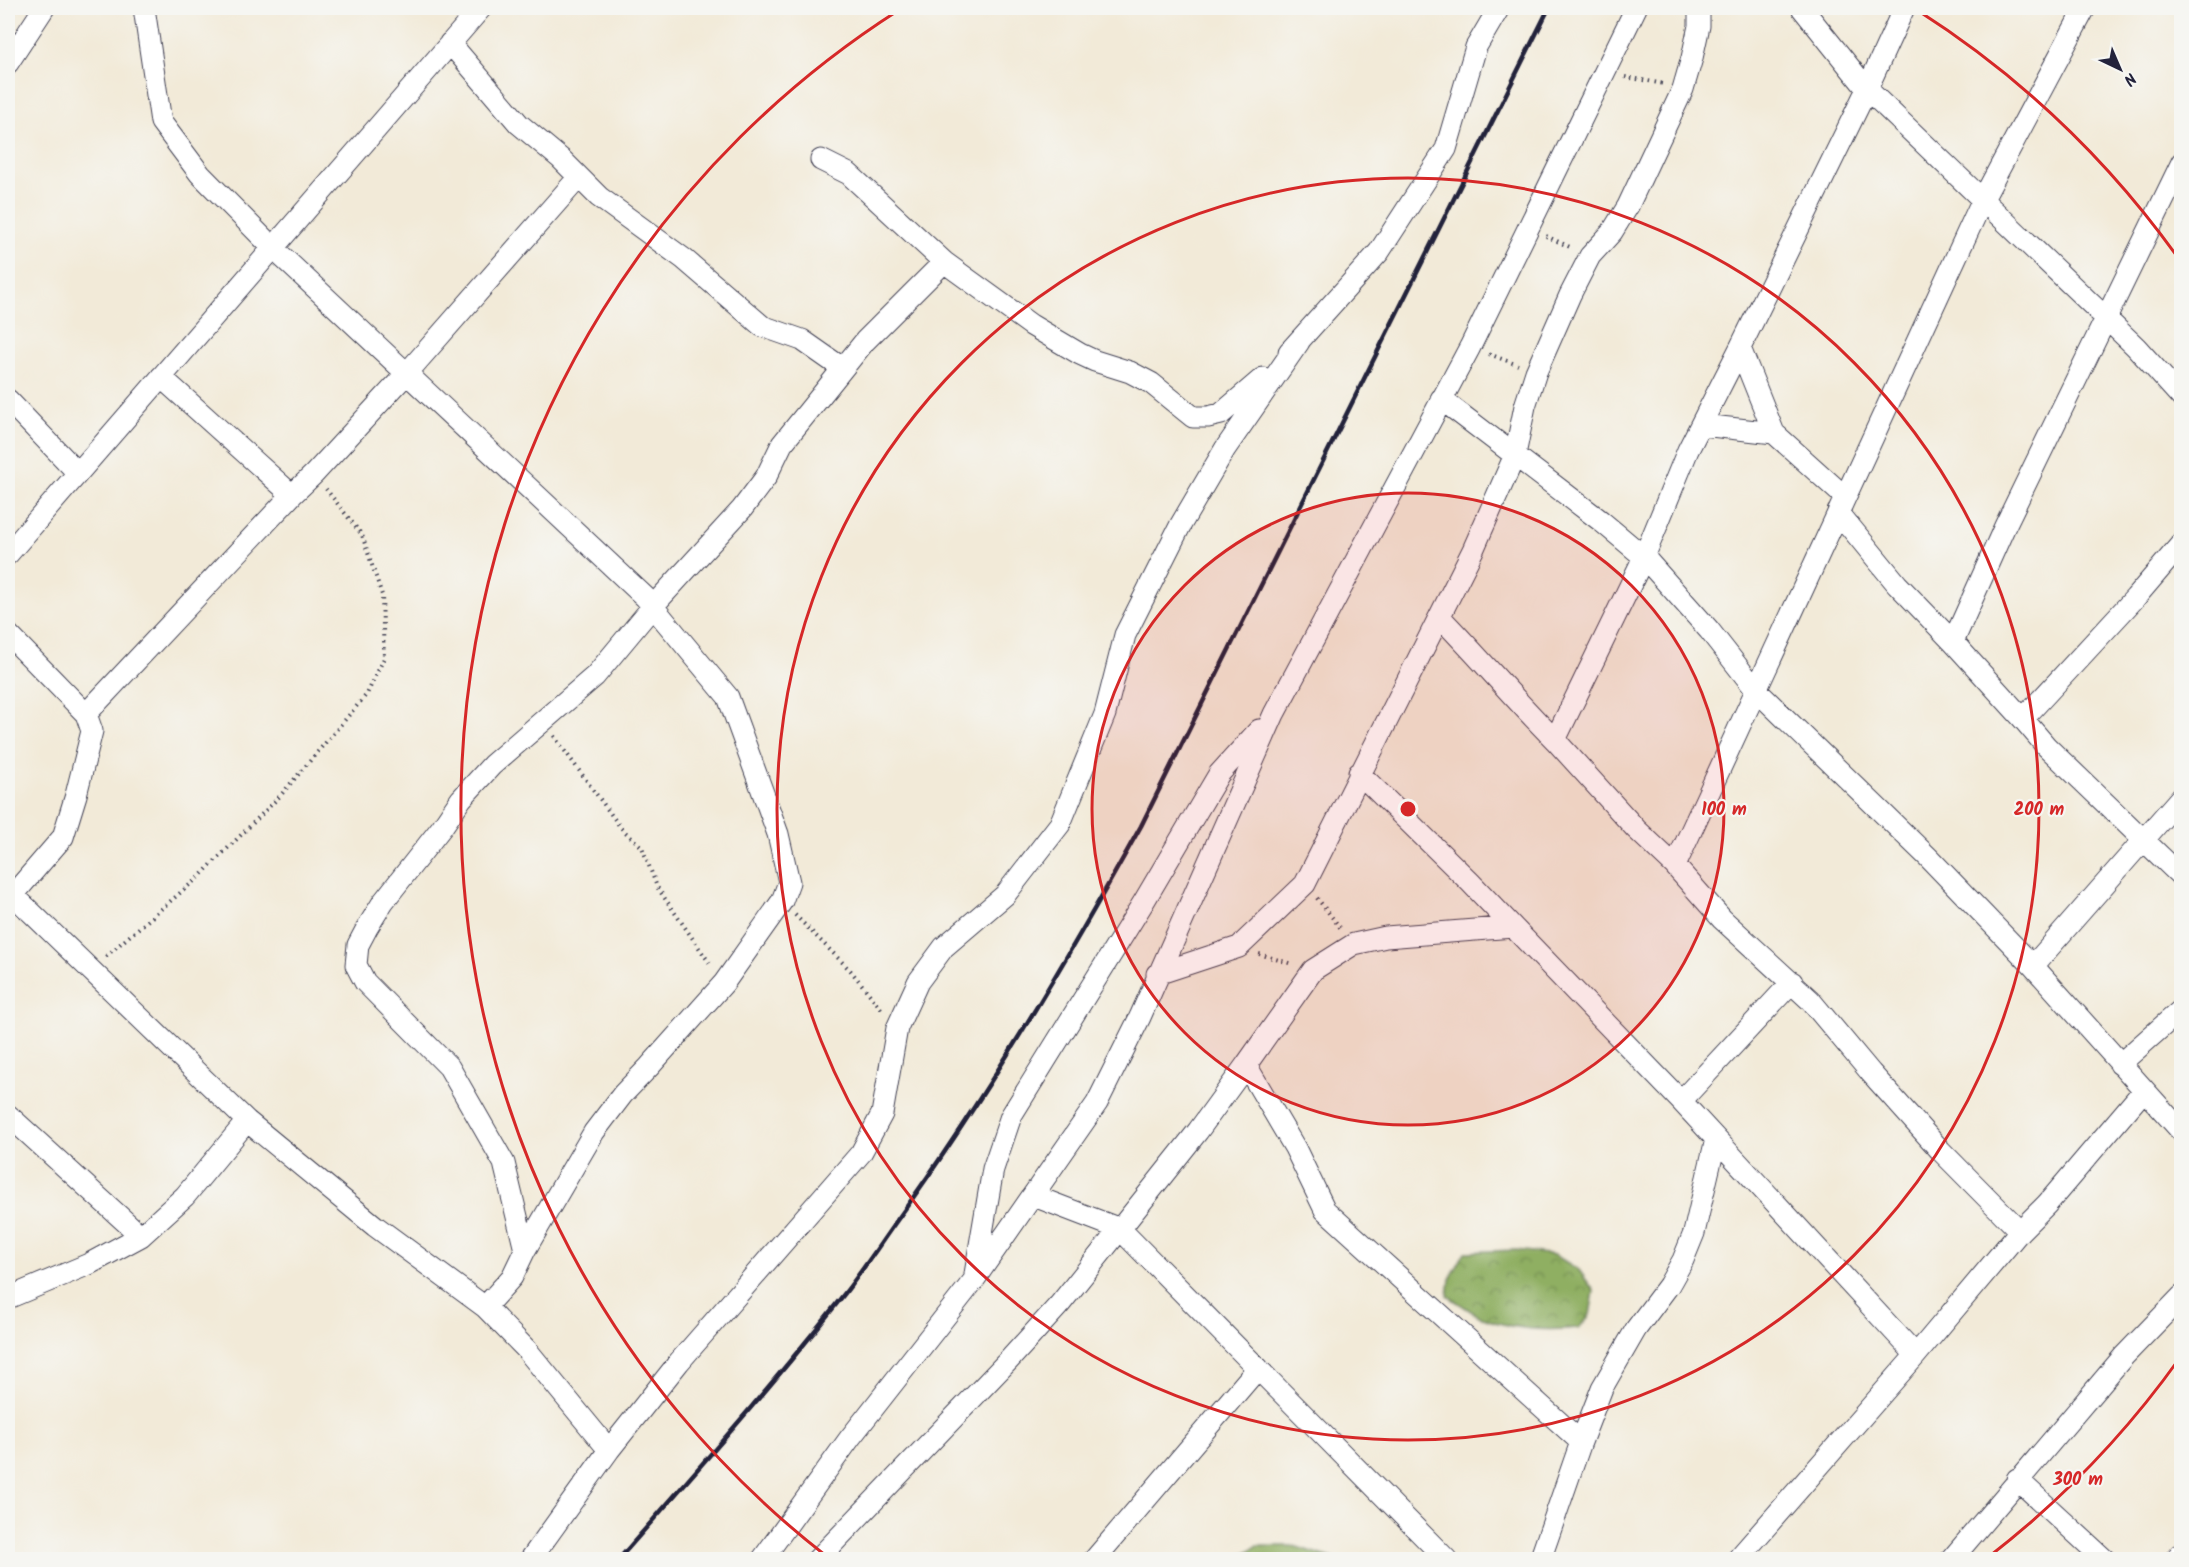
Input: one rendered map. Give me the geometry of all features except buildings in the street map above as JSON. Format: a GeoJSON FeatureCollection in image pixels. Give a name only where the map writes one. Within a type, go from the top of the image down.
{"type":"FeatureCollection","features":[{"type":"Feature","properties":{"kind":"street"},"geometry":{"type":"LineString","coordinates":[[8,63],[44,8]]}},
{"type":"Feature","properties":{"kind":"street"},"geometry":{"type":"LineString","coordinates":[[144,8],[161,122],[200,174],[273,248],[653,606],[728,697],[778,834],[789,882],[783,901],[724,983],[616,1103],[594,1132],[525,1250],[512,1277],[485,1307]]}},
{"type":"Feature","properties":{"kind":"street"},"geometry":{"type":"LineString","coordinates":[[8,554],[481,8]]}},
{"type":"Feature","properties":{"kind":"street"},"geometry":{"type":"LineString","coordinates":[[821,160],[849,174],[944,262],[1031,325],[1095,361],[1130,372],[1150,382],[1193,417],[1208,417],[1226,410],[1257,384],[1299,342],[1379,252],[1446,148],[1476,47],[1499,8]]}},
{"type":"Feature","properties":{"kind":"street"},"geometry":{"type":"LineString","coordinates":[[762,1560],[850,1438],[974,1280],[1097,1103],[1140,1017],[1157,974],[1274,714],[1470,347],[1636,8]]}},
{"type":"Feature","properties":{"kind":"street"},"geometry":{"type":"LineString","coordinates":[[1157,974],[1239,947],[1305,884],[1473,549],[1515,455],[1525,406],[1536,372],[1590,256],[1612,232],[1628,206],[1683,89],[1694,47],[1699,8]]}},
{"type":"Feature","properties":{"kind":"street"},"geometry":{"type":"LineString","coordinates":[[1802,8],[1867,89],[2105,320],[2136,347],[2181,398]]}},
{"type":"Feature","properties":{"kind":"street"},"geometry":{"type":"LineString","coordinates":[[1555,740],[1644,557],[1688,450],[1867,89],[1904,8]]}},
{"type":"Feature","properties":{"kind":"street"},"geometry":{"type":"LineString","coordinates":[[1675,866],[1982,201],[2085,8]]}},
{"type":"Feature","properties":{"kind":"street"},"geometry":{"type":"LineString","coordinates":[[450,43],[519,124],[599,197],[684,260],[762,326],[802,340],[842,368]]}},
{"type":"Feature","properties":{"kind":"street"},"geometry":{"type":"LineString","coordinates":[[1953,642],[2005,526],[2181,165]]}},
{"type":"Feature","properties":{"kind":"street"},"geometry":{"type":"LineString","coordinates":[[86,714],[407,374],[579,177]]}},
{"type":"Feature","properties":{"kind":"street"},"geometry":{"type":"LineString","coordinates":[[525,1250],[504,1163],[449,1067],[365,982],[356,965],[358,945],[383,902],[461,799],[492,765],[595,676],[653,606],[742,510],[766,477],[782,444],[842,368],[865,341],[944,262]]}},
{"type":"Feature","properties":{"kind":"street"},"geometry":{"type":"LineString","coordinates":[[530,1560],[609,1450],[679,1362],[861,1153],[882,1114],[897,1028],[918,982],[944,947],[1005,895],[1060,824],[1105,714],[1125,635],[1181,524],[1225,449],[1299,342]]}},
{"type":"Feature","properties":{"kind":"street"},"geometry":{"type":"LineString","coordinates":[[1740,348],[1774,433],[1842,505],[1897,584],[2023,718],[2046,746],[2181,877]]}},
{"type":"Feature","properties":{"kind":"street"},"geometry":{"type":"LineString","coordinates":[[161,377],[292,495]]}},
{"type":"Feature","properties":{"kind":"street"},"geometry":{"type":"LineString","coordinates":[[1441,399],[1601,521],[1644,557],[1709,630],[1756,690],[1928,857],[2033,966],[2181,1132]]}},
{"type":"Feature","properties":{"kind":"street"},"geometry":{"type":"LineString","coordinates":[[8,400],[78,473]]}},
{"type":"Feature","properties":{"kind":"street"},"geometry":{"type":"LineString","coordinates":[[1702,425],[1774,433]]}},
{"type":"Feature","properties":{"kind":"street"},"geometry":{"type":"LineString","coordinates":[[2023,718],[2135,598],[2181,543]]}},
{"type":"Feature","properties":{"kind":"street"},"geometry":{"type":"LineString","coordinates":[[1440,617],[1636,829],[1675,866],[1722,919],[1810,1000],[1941,1151],[2020,1231]]}},
{"type":"Feature","properties":{"kind":"street"},"geometry":{"type":"LineString","coordinates":[[8,634],[86,714],[92,730],[63,837],[10,892],[247,1121],[375,1226],[485,1307],[526,1349],[609,1450]]}},
{"type":"Feature","properties":{"kind":"street"},"geometry":{"type":"LineString","coordinates":[[974,1280],[993,1169],[1011,1116],[1219,774],[1274,714]]}},
{"type":"Feature","properties":{"kind":"street"},"geometry":{"type":"LineString","coordinates":[[1359,773],[1470,882],[1681,1101],[1916,1355]]}},
{"type":"Feature","properties":{"kind":"street"},"geometry":{"type":"LineString","coordinates":[[2033,966],[2181,796]]}},
{"type":"Feature","properties":{"kind":"street"},"geometry":{"type":"LineString","coordinates":[[817,1560],[1060,1304],[1198,1131],[1313,970],[1354,944],[1386,938],[1513,927]]}},
{"type":"Feature","properties":{"kind":"street"},"geometry":{"type":"LineString","coordinates":[[1681,1101],[1792,982]]}},
{"type":"Feature","properties":{"kind":"street"},"geometry":{"type":"LineString","coordinates":[[2120,1064],[2181,1009]]}},
{"type":"Feature","properties":{"kind":"street"},"geometry":{"type":"LineString","coordinates":[[1246,1065],[1295,1148],[1325,1210],[1581,1442]]}},
{"type":"Feature","properties":{"kind":"street"},"geometry":{"type":"LineString","coordinates":[[1737,1560],[2144,1090]]}},
{"type":"Feature","properties":{"kind":"street"},"geometry":{"type":"LineString","coordinates":[[8,1115],[141,1236]]}},
{"type":"Feature","properties":{"kind":"street"},"geometry":{"type":"LineString","coordinates":[[8,1298],[89,1264],[141,1236],[185,1196],[247,1121]]}},
{"type":"Feature","properties":{"kind":"street"},"geometry":{"type":"LineString","coordinates":[[1540,1560],[1602,1388],[1636,1329],[1669,1285],[1683,1260],[1694,1233],[1716,1139]]}},
{"type":"Feature","properties":{"kind":"street"},"geometry":{"type":"LineString","coordinates":[[1034,1196],[1120,1229],[1447,1560]]}},
{"type":"Feature","properties":{"kind":"street"},"geometry":{"type":"LineString","coordinates":[[1951,1560],[2017,1479],[2124,1356],[2181,1296]]}},
{"type":"Feature","properties":{"kind":"street"},"geometry":{"type":"LineString","coordinates":[[1094,1560],[1258,1368]]}},
{"type":"Feature","properties":{"kind":"street"},"geometry":{"type":"LineString","coordinates":[[2017,1479],[2105,1560]]}},
{"type":"Feature","properties":{"kind":"street"},"geometry":{"type":"LineString","coordinates":[[2175,1560],[2181,1552]]}},
{"type":"Feature","properties":{"kind":"path"},"geometry":{"type":"LineString","coordinates":[[1604,74],[1655,81],[1683,89]]}},
{"type":"Feature","properties":{"kind":"path"},"geometry":{"type":"LineString","coordinates":[[1528,229],[1590,256]]}},
{"type":"Feature","properties":{"kind":"path"},"geometry":{"type":"LineString","coordinates":[[1470,347],[1536,372]]}},
{"type":"Feature","properties":{"kind":"path"},"geometry":{"type":"LineString","coordinates":[[90,969],[201,876],[280,796],[367,694],[384,658],[382,595],[362,535],[314,474]]}},
{"type":"Feature","properties":{"kind":"path"},"geometry":{"type":"LineString","coordinates":[[543,721],[621,828],[642,847],[657,887],[724,983]]}},
{"type":"Feature","properties":{"kind":"path"},"geometry":{"type":"LineString","coordinates":[[1305,884],[1354,944]]}},
{"type":"Feature","properties":{"kind":"path"},"geometry":{"type":"LineString","coordinates":[[783,901],[851,971],[897,1028]]}},
{"type":"Feature","properties":{"kind":"path"},"geometry":{"type":"LineString","coordinates":[[1239,947],[1313,970]]}},
{"type":"Feature","properties":{"kind":"green space"},"geometry":{"type":"Polygon","coordinates":[[[1516,1250],[1555,1255],[1579,1270],[1594,1291],[1590,1315],[1579,1328],[1543,1329],[1506,1325],[1483,1318],[1448,1296],[1450,1279],[1465,1252],[1516,1250]]]}},
{"type":"Feature","properties":{"kind":"green space"},"geometry":{"type":"Polygon","coordinates":[[[1257,1546],[1294,1546],[1334,1559],[1234,1559],[1257,1546]]]}},
{"type":"Feature","properties":{"kind":"railway"},"geometry":{"type":"LineString","coordinates":[[618,1560],[762,1395],[851,1285],[961,1127],[1054,979],[1141,826],[1549,8]]}}]}
